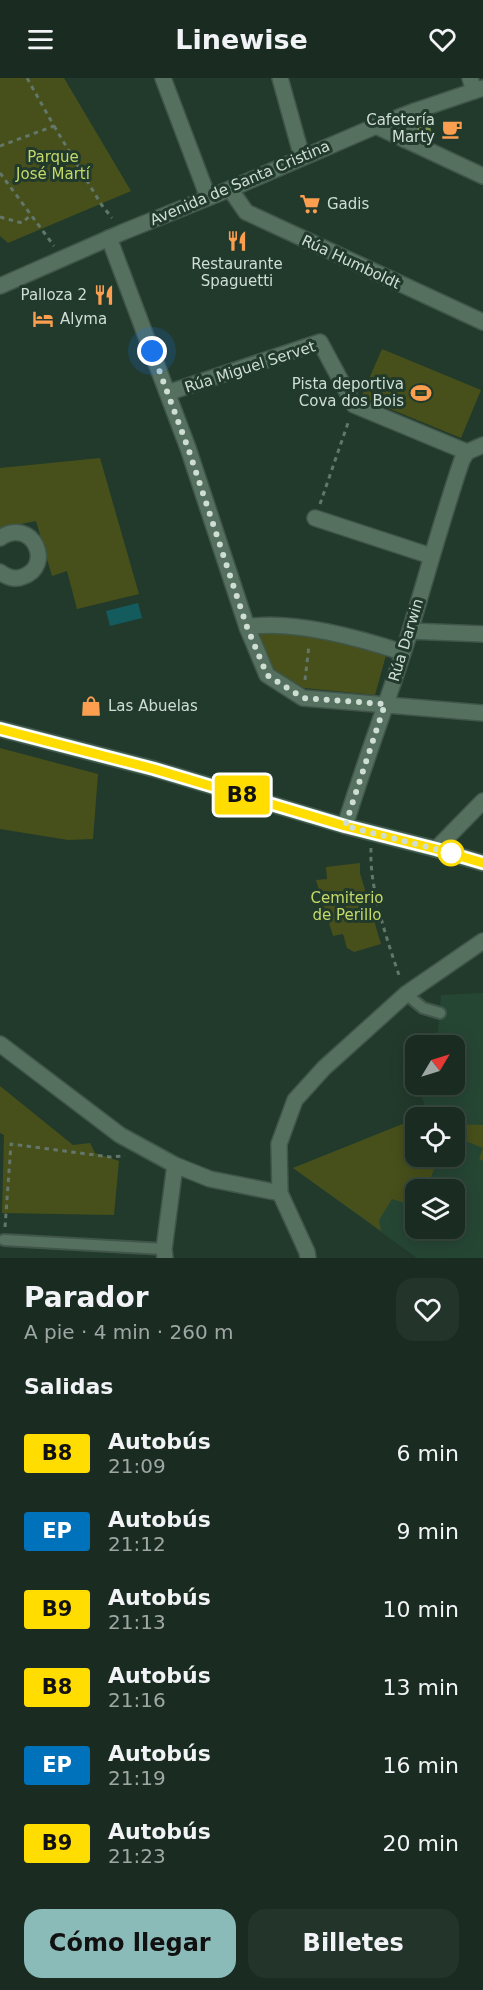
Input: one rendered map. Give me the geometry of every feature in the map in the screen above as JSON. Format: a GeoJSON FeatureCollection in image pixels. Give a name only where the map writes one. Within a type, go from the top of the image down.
{"type":"FeatureCollection","features":[{"type":"Feature","properties":{"kind":"main road"},"geometry":{"type":"LineString","coordinates":[[0,729],[154,769],[345,826],[483,863]]}},
{"type":"Feature","properties":{"kind":"street"},"geometry":{"type":"LineString","coordinates":[[163,78],[208,197]]}},
{"type":"Feature","properties":{"kind":"street"},"geometry":{"type":"LineString","coordinates":[[280,78],[302,157]]}},
{"type":"Feature","properties":{"kind":"street","name":"Avenida de Santa Cristina"},"geometry":{"type":"LineString","coordinates":[[0,286],[123,232],[476,86]]}},
{"type":"Feature","properties":{"kind":"street"},"geometry":{"type":"LineString","coordinates":[[405,140],[415,111]]}},
{"type":"Feature","properties":{"kind":"street"},"geometry":{"type":"LineString","coordinates":[[376,126],[483,176]]}},
{"type":"Feature","properties":{"kind":"street","name":"Rúa Humboldt"},"geometry":{"type":"LineString","coordinates":[[230,189],[246,212],[483,322]]}},
{"type":"Feature","properties":{"kind":"street"},"geometry":{"type":"LineString","coordinates":[[109,238],[188,448],[247,627],[267,675],[303,698],[483,713]]}},
{"type":"Feature","properties":{"kind":"street","name":"Rúa Miguel Servet"},"geometry":{"type":"LineString","coordinates":[[167,393],[320,342],[354,405],[467,452]]}},
{"type":"Feature","properties":{"kind":"street"},"geometry":{"type":"LineString","coordinates":[[467,452],[483,446]]}},
{"type":"Feature","properties":{"kind":"street","name":"Rúa Darwin"},"geometry":{"type":"LineString","coordinates":[[345,826],[410,631],[462,460],[467,452]]}},
{"type":"Feature","properties":{"kind":"street"},"geometry":{"type":"LineString","coordinates":[[315,518],[431,556]]}},
{"type":"Feature","properties":{"kind":"street"},"geometry":{"type":"LineString","coordinates":[[0,538],[7,533],[23,533],[35,543],[39,558],[27,575],[12,578],[0,572]]}},
{"type":"Feature","properties":{"kind":"street"},"geometry":{"type":"LineString","coordinates":[[247,627],[257,625],[312,629],[402,652]]}},
{"type":"Feature","properties":{"kind":"street"},"geometry":{"type":"LineString","coordinates":[[410,631],[483,634]]}},
{"type":"Feature","properties":{"kind":"street"},"geometry":{"type":"LineString","coordinates":[[436,849],[483,801]]}},
{"type":"Feature","properties":{"kind":"street"},"geometry":{"type":"LineString","coordinates":[[308,1258],[280,1193],[279,1143],[295,1100],[324,1068],[406,994],[483,941]]}},
{"type":"Feature","properties":{"kind":"street"},"geometry":{"type":"LineString","coordinates":[[0,1044],[120,1135],[175,1165],[210,1179],[280,1193]]}},
{"type":"Feature","properties":{"kind":"street"},"geometry":{"type":"LineString","coordinates":[[164,1254],[175,1165]]}},
{"type":"Feature","properties":{"kind":"lane"},"geometry":{"type":"LineString","coordinates":[[406,994],[423,1008],[440,1013]]}},
{"type":"Feature","properties":{"kind":"lane"},"geometry":{"type":"LineString","coordinates":[[4,1240],[164,1254]]}},
{"type":"Feature","properties":{"kind":"path"},"geometry":{"type":"LineString","coordinates":[[27,78],[100,204],[123,232]]}},
{"type":"Feature","properties":{"kind":"path"},"geometry":{"type":"LineString","coordinates":[[0,146],[54,126]]}},
{"type":"Feature","properties":{"kind":"path"},"geometry":{"type":"LineString","coordinates":[[0,173],[63,258]]}},
{"type":"Feature","properties":{"kind":"path"},"geometry":{"type":"LineString","coordinates":[[0,217],[22,223],[31,215]]}},
{"type":"Feature","properties":{"kind":"path"},"geometry":{"type":"LineString","coordinates":[[315,518],[343,438]]}},
{"type":"Feature","properties":{"kind":"path"},"geometry":{"type":"LineString","coordinates":[[303,698],[312,629]]}},
{"type":"Feature","properties":{"kind":"path"},"geometry":{"type":"LineString","coordinates":[[372,833],[370,864],[386,938],[406,994]]}},
{"type":"Feature","properties":{"kind":"path"},"geometry":{"type":"LineString","coordinates":[[4,1240],[11,1144],[110,1157],[126,1156]]}},
{"type":"Feature","properties":{"kind":"shaded area"},"geometry":{"type":"Polygon","coordinates":[[[483,993],[483,1258],[417,1258],[293,1168],[405,1123],[405,1167],[465,1167],[465,1107],[425,1107],[421,1095],[465,1095],[465,1035],[431,1035],[438,1032],[441,995],[483,993]]]}},
{"type":"Feature","properties":{"kind":"green space","name":"Parque José Martí"},"geometry":{"type":"Polygon","coordinates":[[[0,78],[64,78],[131,191],[8,243],[0,236],[0,78]]]}},
{"type":"Feature","properties":{"kind":"green space","name":"Pista deportiva Cova dos Bois"},"geometry":{"type":"Polygon","coordinates":[[[382,349],[481,390],[461,438],[361,397],[382,349]]]}},
{"type":"Feature","properties":{"kind":"green space"},"geometry":{"type":"Polygon","coordinates":[[[100,458],[139,594],[77,609],[67,571],[52,576],[36,521],[0,528],[0,468],[100,458]]]}},
{"type":"Feature","properties":{"kind":"green space"},"geometry":{"type":"Polygon","coordinates":[[[257,625],[388,648],[375,695],[304,688],[271,672],[257,625]]]}},
{"type":"Feature","properties":{"kind":"green space"},"geometry":{"type":"Polygon","coordinates":[[[0,748],[98,774],[93,839],[68,840],[0,829],[0,748]]]}},
{"type":"Feature","properties":{"kind":"green space","name":"Cemiterio de Perillo"},"geometry":{"type":"Polygon","coordinates":[[[360,863],[360,873],[381,944],[354,952],[347,948],[343,934],[333,936],[316,880],[327,879],[326,867],[360,863]]]}},
{"type":"Feature","properties":{"kind":"green space"},"geometry":{"type":"Polygon","coordinates":[[[0,1086],[73,1145],[90,1143],[95,1153],[119,1161],[114,1215],[2,1213],[4,1135],[0,1133],[0,1086]]]}},
{"type":"Feature","properties":{"kind":"green space"},"geometry":{"type":"Polygon","coordinates":[[[405,1123],[405,1167],[435,1167],[431,1177],[434,1179],[405,1179],[405,1203],[392,1199],[379,1220],[381,1231],[293,1168],[405,1123]]]}},
{"type":"Feature","properties":{"kind":"green space"},"geometry":{"type":"Polygon","coordinates":[[[465,1124],[483,1125],[483,1148],[465,1141],[465,1124]]]}},
{"type":"Feature","properties":{"kind":"green space"},"geometry":{"type":"Polygon","coordinates":[[[483,1148],[483,1161],[479,1159],[483,1148]]]}},
{"type":"Feature","properties":{"kind":"water"},"geometry":{"type":"Polygon","coordinates":[[[138,603],[142,618],[110,626],[106,611],[138,603]]]}},
{"type":"Feature","properties":{"kind":"bus line","name":"B8"},"geometry":{"type":"LineString","coordinates":[[0,729],[154,769],[345,826],[483,863]]}},
{"type":"Feature","properties":{"kind":"place","name":"Cafetería Marty"},"geometry":{"type":"Point","coordinates":[452,129]}},
{"type":"Feature","properties":{"kind":"place","name":"Gadis"},"geometry":{"type":"Point","coordinates":[310,204]}},
{"type":"Feature","properties":{"kind":"place","name":"Restaurante Spaguetti"},"geometry":{"type":"Point","coordinates":[237,241]}},
{"type":"Feature","properties":{"kind":"place","name":"Palloza 2"},"geometry":{"type":"Point","coordinates":[104,295]}},
{"type":"Feature","properties":{"kind":"place","name":"Alyma"},"geometry":{"type":"Point","coordinates":[43,319]}},
{"type":"Feature","properties":{"kind":"place","name":"Pista deportiva Cova dos Bois"},"geometry":{"type":"Point","coordinates":[421,393]}},
{"type":"Feature","properties":{"kind":"place","name":"Las Abuelas"},"geometry":{"type":"Point","coordinates":[91,706]}},
{"type":"Feature","properties":{"kind":"route"},"geometry":{"type":"LineString","coordinates":[[152,351],[188,448],[247,627],[267,675],[303,698],[385,704],[345,826],[451,853]]}}]}
